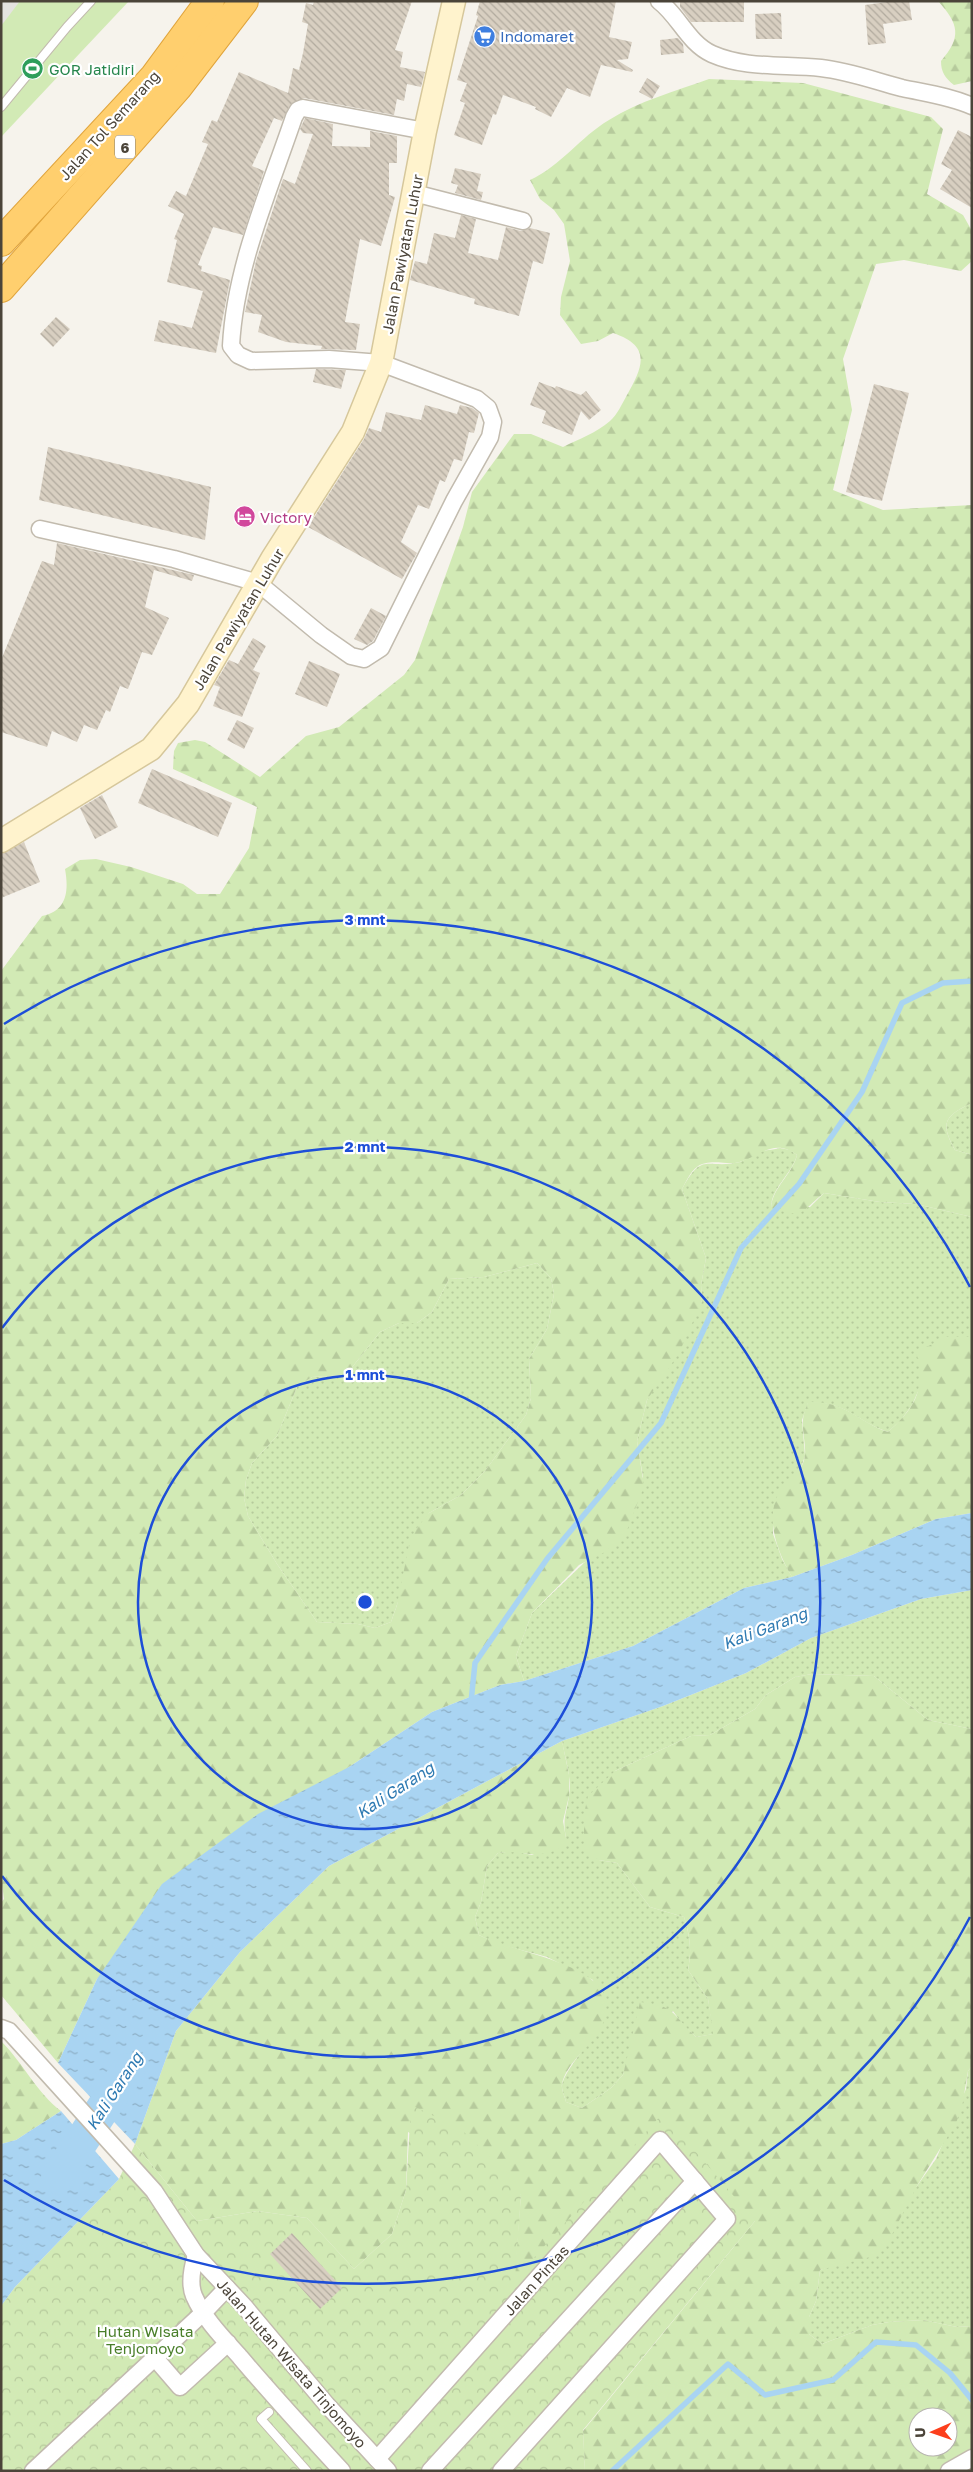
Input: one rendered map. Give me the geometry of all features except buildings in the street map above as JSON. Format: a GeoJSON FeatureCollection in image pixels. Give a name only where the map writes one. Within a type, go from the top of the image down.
{"type":"FeatureCollection","features":[{"type":"Feature","properties":{"kind":"highway","name":"Jalan Tol Semarang"},"geometry":{"type":"LineString","coordinates":[[1,242],[154,77],[210,1]]}},
{"type":"Feature","properties":{"kind":"highway","name":"Jalan Tol Semarang"},"geometry":{"type":"LineString","coordinates":[[1,288],[178,87],[244,1]]}},
{"type":"Feature","properties":{"kind":"main road","name":"Jalan Pawiyatan Luhur"},"geometry":{"type":"LineString","coordinates":[[1,841],[150,749],[188,704],[258,583],[353,432],[381,363],[426,131],[454,1]]}},
{"type":"Feature","properties":{"kind":"street"},"geometry":{"type":"LineString","coordinates":[[666,4],[702,48],[722,58],[746,64],[845,71],[900,87],[960,101],[972,106]]}},
{"type":"Feature","properties":{"kind":"street"},"geometry":{"type":"LineString","coordinates":[[40,529],[174,559],[258,583],[321,635],[351,656],[364,659],[381,648],[454,501],[490,438],[493,422],[488,408],[477,399],[381,363],[329,359],[251,361],[238,356],[231,346],[234,306],[247,255],[298,110],[303,108],[426,131]]}},
{"type":"Feature","properties":{"kind":"street"},"geometry":{"type":"LineString","coordinates":[[414,194],[523,221]]}},
{"type":"Feature","properties":{"kind":"street","name":"Jalan Hutan Wisata Tinjomoyo"},"geometry":{"type":"LineString","coordinates":[[5,2030],[154,2191],[196,2255],[227,2288],[327,2405],[388,2471]]}},
{"type":"Feature","properties":{"kind":"street","name":"Jalan Pintas"},"geometry":{"type":"LineString","coordinates":[[377,2459],[660,2140],[727,2219],[501,2471]]}},
{"type":"Feature","properties":{"kind":"street"},"geometry":{"type":"LineString","coordinates":[[430,2471],[694,2181]]}},
{"type":"Feature","properties":{"kind":"street","name":"Jalan Hutan Wisata Tinjomoyo"},"geometry":{"type":"LineString","coordinates":[[196,2255],[192,2270],[193,2295],[204,2312],[289,2415],[342,2471]]}},
{"type":"Feature","properties":{"kind":"street"},"geometry":{"type":"LineString","coordinates":[[33,2471],[204,2312],[227,2288]]}},
{"type":"Feature","properties":{"kind":"street"},"geometry":{"type":"LineString","coordinates":[[155,2358],[180,2386],[228,2343]]}},
{"type":"Feature","properties":{"kind":"street"},"geometry":{"type":"LineString","coordinates":[[949,2471],[972,2458]]}},
{"type":"Feature","properties":{"kind":"lane"},"geometry":{"type":"LineString","coordinates":[[1,107],[66,27],[91,1]]}},
{"type":"Feature","properties":{"kind":"lane"},"geometry":{"type":"LineString","coordinates":[[269,2412],[261,2419],[307,2471]]}},
{"type":"Feature","properties":{"kind":"green space","name":"GOR Jatidiri"},"geometry":{"type":"Polygon","coordinates":[[[1,1],[129,1],[1,137],[1,1]]]}},
{"type":"Feature","properties":{"kind":"green space"},"geometry":{"type":"Polygon","coordinates":[[[938,1],[972,1],[972,81],[954,85],[943,72],[941,61],[952,45],[955,31],[954,24],[938,1]]]}},
{"type":"Feature","properties":{"kind":"green space"},"geometry":{"type":"Polygon","coordinates":[[[709,79],[803,83],[931,117],[943,129],[927,194],[963,215],[972,231],[972,261],[961,271],[904,260],[876,264],[843,359],[852,410],[833,490],[883,510],[972,505],[972,1103],[950,1116],[946,1127],[955,1150],[972,1155],[972,1217],[916,1204],[880,1202],[824,1193],[801,1212],[790,1213],[771,1208],[775,1194],[791,1169],[797,1155],[780,1148],[772,1148],[735,1163],[706,1163],[695,1169],[688,1177],[682,1189],[706,1258],[701,1285],[702,1301],[679,1353],[647,1400],[637,1441],[644,1486],[626,1533],[605,1552],[579,1565],[532,1613],[516,1656],[524,1681],[500,1685],[432,1712],[349,1767],[97,1979],[58,2063],[1,1995],[1,1903],[4,1899],[1,1876],[1,971],[42,916],[57,910],[61,905],[67,885],[65,869],[80,860],[96,859],[131,867],[183,884],[197,894],[220,894],[249,848],[257,807],[173,769],[174,751],[178,743],[195,740],[205,742],[260,777],[306,736],[339,727],[404,675],[415,660],[463,527],[472,492],[514,434],[531,434],[563,447],[599,429],[615,416],[633,385],[640,367],[641,358],[639,351],[634,344],[613,333],[598,341],[581,344],[560,315],[561,297],[570,261],[564,224],[554,210],[540,199],[530,180],[551,167],[599,127],[621,113],[645,102],[709,79]],[[537,1263],[484,1277],[449,1279],[432,1312],[417,1323],[399,1323],[380,1332],[346,1375],[312,1377],[297,1387],[277,1436],[252,1463],[246,1480],[244,1498],[248,1516],[277,1564],[317,1622],[358,1624],[375,1628],[391,1622],[397,1605],[409,1545],[417,1528],[429,1513],[461,1495],[485,1471],[526,1415],[531,1398],[529,1359],[547,1329],[554,1294],[551,1278],[537,1263]]]}},
{"type":"Feature","properties":{"kind":"green space"},"geometry":{"type":"Polygon","coordinates":[[[972,1103],[972,1155],[955,1150],[946,1127],[950,1116],[972,1103]]]}},
{"type":"Feature","properties":{"kind":"green space"},"geometry":{"type":"Polygon","coordinates":[[[780,1148],[790,1150],[797,1155],[774,1194],[771,1208],[810,1207],[824,1193],[880,1202],[916,1204],[972,1217],[972,1337],[947,1337],[921,1370],[920,1387],[912,1405],[901,1420],[888,1432],[877,1428],[842,1408],[821,1403],[808,1403],[802,1420],[805,1456],[799,1473],[786,1484],[773,1516],[773,1534],[782,1559],[792,1577],[744,1588],[633,1646],[524,1681],[516,1656],[532,1613],[586,1561],[643,1477],[637,1441],[647,1400],[702,1301],[701,1285],[706,1258],[682,1189],[695,1169],[701,1165],[740,1162],[757,1152],[780,1148]]]}},
{"type":"Feature","properties":{"kind":"green space"},"geometry":{"type":"Polygon","coordinates":[[[537,1263],[551,1278],[554,1294],[547,1329],[529,1359],[531,1398],[526,1415],[485,1471],[461,1495],[429,1513],[391,1622],[375,1628],[358,1624],[317,1622],[277,1564],[248,1516],[244,1498],[246,1480],[252,1463],[277,1436],[297,1387],[312,1377],[346,1375],[380,1332],[399,1323],[417,1323],[432,1312],[449,1279],[484,1277],[537,1263]]]}},
{"type":"Feature","properties":{"kind":"green space"},"geometry":{"type":"Polygon","coordinates":[[[947,1337],[972,1337],[972,1513],[936,1519],[852,1555],[792,1577],[776,1543],[773,1517],[774,1505],[778,1494],[798,1471],[804,1460],[803,1419],[808,1402],[842,1408],[877,1428],[888,1432],[906,1414],[916,1396],[920,1376],[916,1352],[947,1337]]]}},
{"type":"Feature","properties":{"kind":"green space"},"geometry":{"type":"Polygon","coordinates":[[[972,1590],[972,1729],[928,1720],[874,1676],[812,1674],[795,1677],[766,1695],[755,1709],[710,1735],[691,1736],[615,1771],[599,1860],[617,1863],[650,1907],[684,1917],[690,1943],[688,1970],[708,1999],[714,2034],[696,2037],[683,2025],[673,2011],[628,2058],[623,2075],[611,2088],[582,2108],[566,2102],[562,2089],[566,2074],[600,2027],[593,1980],[547,1957],[495,1943],[479,1935],[475,1917],[481,1902],[487,1866],[498,1853],[514,1851],[532,1855],[566,1838],[565,1820],[570,1782],[562,1741],[663,1706],[746,1673],[811,1638],[921,1599],[972,1590]]]}},
{"type":"Feature","properties":{"kind":"green space"},"geometry":{"type":"Polygon","coordinates":[[[812,1674],[874,1676],[928,1720],[972,1729],[972,2066],[968,2071],[962,2107],[956,2123],[917,2186],[885,2248],[870,2257],[820,2270],[816,2301],[809,2317],[809,2334],[822,2344],[872,2325],[889,2322],[923,2320],[957,2327],[972,2326],[972,2471],[585,2471],[583,2431],[755,2221],[514,2280],[521,2195],[408,2132],[406,2190],[392,2234],[354,2269],[307,2218],[257,2211],[197,2221],[135,2144],[176,2031],[240,1952],[329,1866],[562,1741],[569,1775],[569,1796],[563,1821],[566,1838],[564,1846],[554,1851],[538,1854],[498,1853],[487,1866],[481,1902],[475,1917],[479,1935],[566,1965],[582,1973],[595,1983],[604,1994],[606,2009],[600,2029],[594,2039],[571,2065],[562,2084],[566,2102],[582,2108],[611,2088],[623,2075],[640,2002],[668,2009],[696,2037],[713,2034],[708,1999],[688,1970],[690,1943],[684,1917],[650,1907],[617,1863],[599,1860],[584,1851],[584,1814],[588,1796],[615,1771],[691,1736],[710,1735],[755,1709],[766,1695],[795,1677],[812,1674]]]}},
{"type":"Feature","properties":{"kind":"green space"},"geometry":{"type":"Polygon","coordinates":[[[1,2041],[37,2087],[61,2111],[16,2140],[1,2144],[1,2041]]]}},
{"type":"Feature","properties":{"kind":"green space"},"geometry":{"type":"Polygon","coordinates":[[[972,2066],[972,2326],[957,2327],[923,2320],[889,2322],[872,2325],[822,2344],[809,2334],[809,2317],[816,2301],[820,2270],[837,2264],[917,2186],[936,2159],[966,2089],[968,2071],[972,2066]]]}},
{"type":"Feature","properties":{"kind":"green space","name":"Hutan Wisata Tenjomoyo"},"geometry":{"type":"Polygon","coordinates":[[[411,2105],[461,2129],[500,2167],[521,2195],[515,2279],[663,2113],[755,2221],[583,2430],[585,2471],[1,2471],[1,2306],[15,2287],[119,2179],[135,2144],[197,2221],[257,2211],[307,2218],[354,2269],[392,2234],[406,2190],[411,2105]]]}},
{"type":"Feature","properties":{"kind":"shaded area"},"geometry":{"type":"Polygon","coordinates":[[[1,1],[20,1],[1,26],[1,1]]]}},
{"type":"Feature","properties":{"kind":"water"},"geometry":{"type":"Polygon","coordinates":[[[972,1513],[972,1590],[921,1599],[811,1638],[746,1673],[663,1706],[562,1741],[329,1866],[240,1952],[176,2031],[135,2144],[58,2063],[97,1979],[162,1884],[258,1814],[349,1767],[432,1712],[500,1685],[524,1681],[633,1646],[744,1588],[792,1577],[852,1555],[936,1519],[972,1513]]]}},
{"type":"Feature","properties":{"kind":"water"},"geometry":{"type":"Polygon","coordinates":[[[61,2111],[119,2179],[15,2287],[1,2306],[1,2144],[16,2140],[61,2111]]]}},
{"type":"Feature","properties":{"kind":"waterway"},"geometry":{"type":"LineString","coordinates":[[471,1702],[475,1663],[547,1559],[661,1423],[741,1248],[799,1184],[862,1092],[902,1003],[943,983],[972,981]]}},
{"type":"Feature","properties":{"kind":"waterway","name":"Kali Garang"},"geometry":{"type":"LineString","coordinates":[[58,2177],[128,2070]]}},
{"type":"Feature","properties":{"kind":"waterway"},"geometry":{"type":"LineString","coordinates":[[612,2471],[728,2364],[765,2395],[833,2380],[876,2342],[916,2345],[950,2373],[972,2400]]}},
{"type":"Feature","properties":{"kind":"place","name":"Indomaret"},"geometry":{"type":"Point","coordinates":[484,36]}},
{"type":"Feature","properties":{"kind":"place","name":"GOR Jatidiri"},"geometry":{"type":"Point","coordinates":[33,69]}},
{"type":"Feature","properties":{"kind":"place","name":"Victory"},"geometry":{"type":"Point","coordinates":[244,517]}}]}
